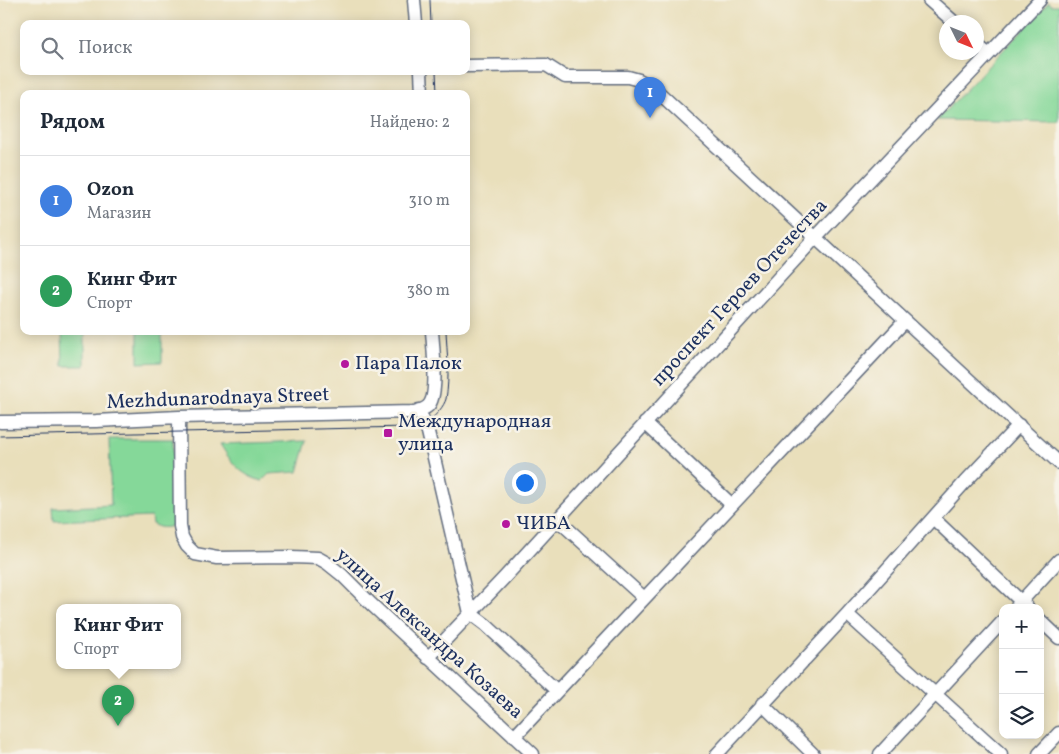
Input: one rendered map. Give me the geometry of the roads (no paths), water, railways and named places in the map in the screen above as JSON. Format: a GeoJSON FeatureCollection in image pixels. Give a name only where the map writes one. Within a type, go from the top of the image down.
{"type":"FeatureCollection","features":[{"type":"Feature","properties":{"kind":"street"},"geometry":{"type":"LineString","coordinates":[[414,0],[416,20]]}},
{"type":"Feature","properties":{"kind":"street"},"geometry":{"type":"LineString","coordinates":[[930,0],[946,15]]}},
{"type":"Feature","properties":{"kind":"street","name":"проспект Героев Отечества"},"geometry":{"type":"LineString","coordinates":[[428,658],[504,578],[815,238],[1040,0]]}},
{"type":"Feature","properties":{"kind":"street"},"geometry":{"type":"LineString","coordinates":[[984,50],[989,54]]}},
{"type":"Feature","properties":{"kind":"street"},"geometry":{"type":"LineString","coordinates":[[470,66],[546,65],[565,77],[628,78],[639,80],[656,90],[1059,463]]}},
{"type":"Feature","properties":{"kind":"street"},"geometry":{"type":"LineString","coordinates":[[421,75],[422,90]]}},
{"type":"Feature","properties":{"kind":"street"},"geometry":{"type":"LineString","coordinates":[[514,737],[905,320]]}},
{"type":"Feature","properties":{"kind":"street","name":"Mezhdunarodnaya Street"},"geometry":{"type":"LineString","coordinates":[[0,422],[414,412],[428,406],[432,401],[435,386],[432,335]]}},
{"type":"Feature","properties":{"kind":"street"},"geometry":{"type":"LineString","coordinates":[[419,410],[428,432],[470,613],[486,625],[557,691]]}},
{"type":"Feature","properties":{"kind":"street","name":"улица Александра Козаева"},"geometry":{"type":"LineString","coordinates":[[179,417],[180,526],[182,537],[195,554],[217,558],[318,558],[327,563],[532,754]]}},
{"type":"Feature","properties":{"kind":"street"},"geometry":{"type":"LineString","coordinates":[[645,423],[732,505]]}},
{"type":"Feature","properties":{"kind":"street"},"geometry":{"type":"LineString","coordinates":[[716,754],[1019,426]]}},
{"type":"Feature","properties":{"kind":"street"},"geometry":{"type":"LineString","coordinates":[[933,518],[1019,604]]}},
{"type":"Feature","properties":{"kind":"street"},"geometry":{"type":"LineString","coordinates":[[557,520],[644,598]]}},
{"type":"Feature","properties":{"kind":"street"},"geometry":{"type":"LineString","coordinates":[[1023,604],[1059,560]]}},
{"type":"Feature","properties":{"kind":"street"},"geometry":{"type":"LineString","coordinates":[[847,614],[1001,754]]}},
{"type":"Feature","properties":{"kind":"street"},"geometry":{"type":"LineString","coordinates":[[1044,624],[1059,638]]}},
{"type":"Feature","properties":{"kind":"street"},"geometry":{"type":"LineString","coordinates":[[880,754],[999,625]]}},
{"type":"Feature","properties":{"kind":"street"},"geometry":{"type":"LineString","coordinates":[[762,704],[812,754]]}},
{"type":"Feature","properties":{"kind":"street"},"geometry":{"type":"LineString","coordinates":[[1039,754],[1059,733]]}},
{"type":"Feature","properties":{"kind":"tram line"},"geometry":{"type":"LineString","coordinates":[[430,0],[431,20]]}},
{"type":"Feature","properties":{"kind":"tram line"},"geometry":{"type":"LineString","coordinates":[[436,75],[437,90]]}},
{"type":"Feature","properties":{"kind":"tram line"},"geometry":{"type":"LineString","coordinates":[[0,436],[407,427],[432,418],[445,402],[448,374],[446,335]]}},
{"type":"Feature","properties":{"kind":"place","name":"Ozon"},"geometry":{"type":"Point","coordinates":[650,118]}},
{"type":"Feature","properties":{"kind":"place","name":"Пара Палок"},"geometry":{"type":"Point","coordinates":[345,364]}},
{"type":"Feature","properties":{"kind":"place","name":"Международная улица"},"geometry":{"type":"Point","coordinates":[388,433]}},
{"type":"Feature","properties":{"kind":"place","name":"ЧИБА"},"geometry":{"type":"Point","coordinates":[506,524]}},
{"type":"Feature","properties":{"kind":"place","name":"Кинг Фит"},"geometry":{"type":"Point","coordinates":[118,726]}}]}
